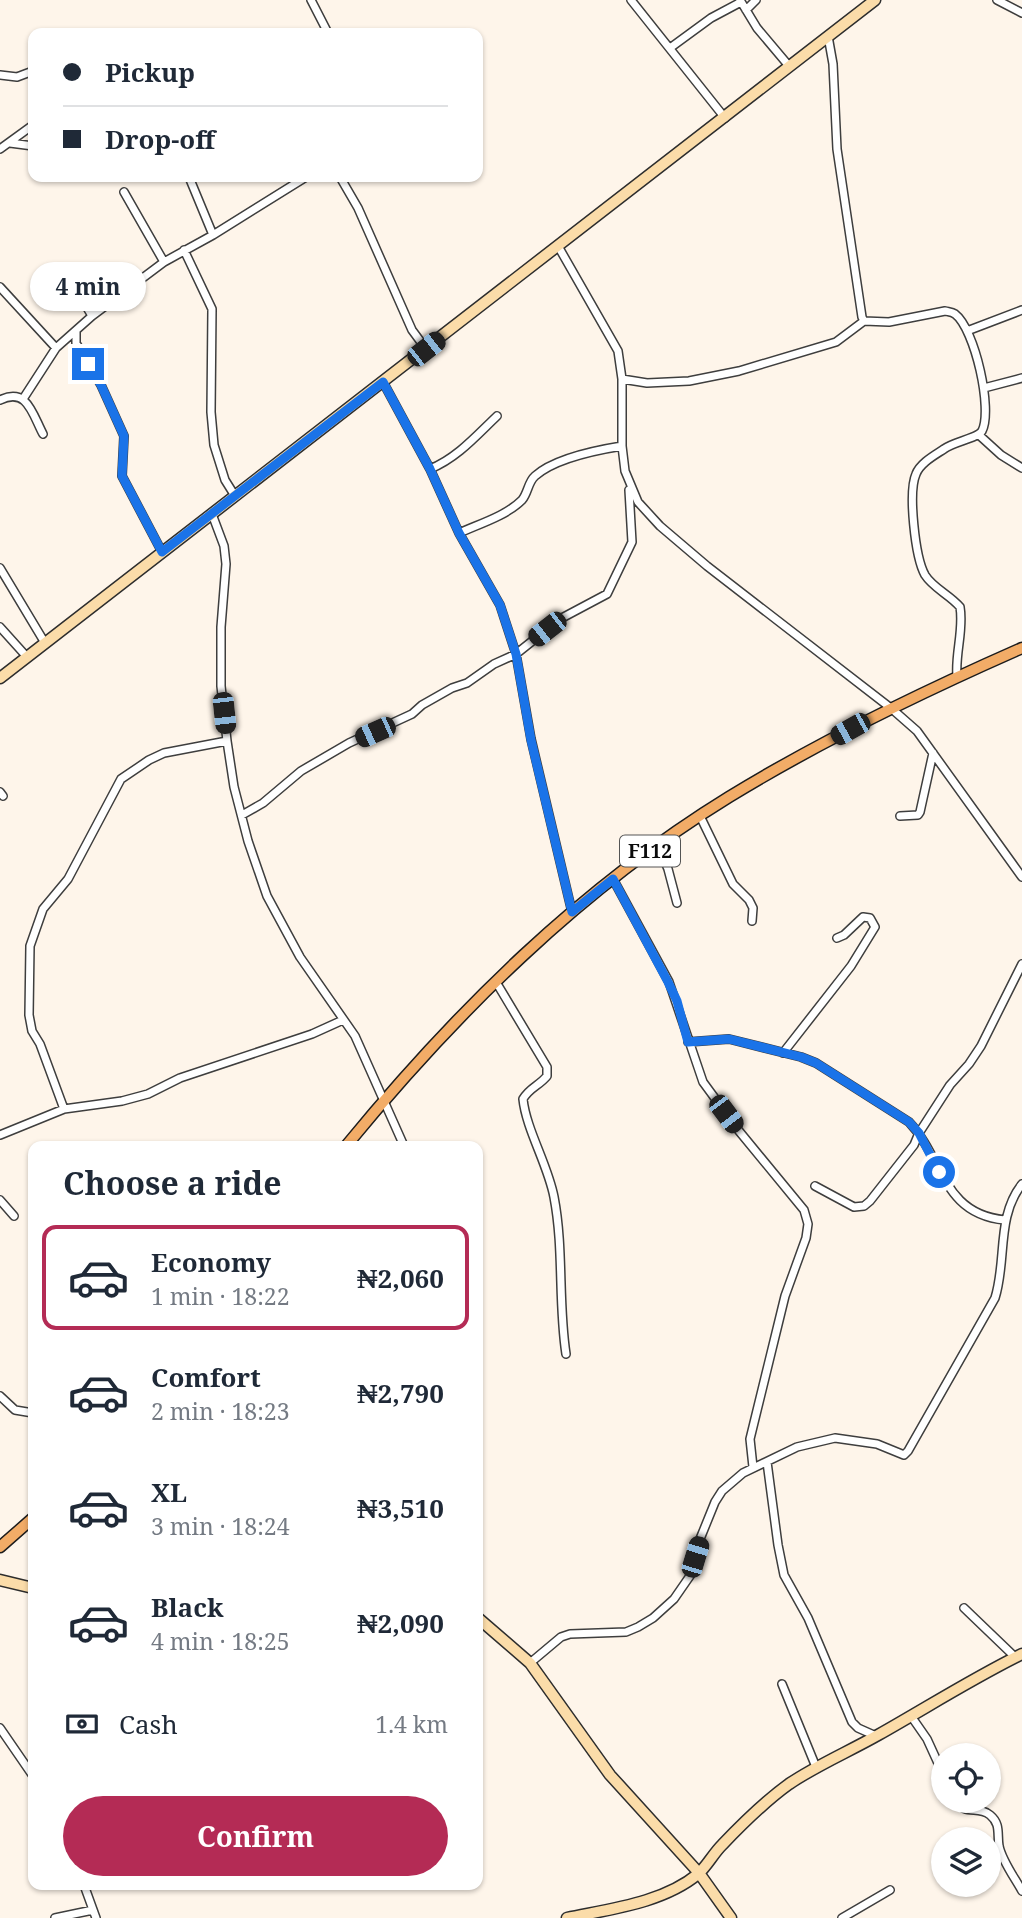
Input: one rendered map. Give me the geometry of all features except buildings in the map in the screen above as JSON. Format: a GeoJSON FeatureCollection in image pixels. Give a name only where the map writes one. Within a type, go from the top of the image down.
{"type":"FeatureCollection","features":[{"type":"Feature","properties":{"kind":"main road"},"geometry":{"type":"LineString","coordinates":[[0,678],[875,0]]}},
{"type":"Feature","properties":{"kind":"main road","name":"F112"},"geometry":{"type":"LineString","coordinates":[[350,1141],[438,1038],[496,982],[572,912],[658,845],[790,762],[957,676],[1022,648]]}},
{"type":"Feature","properties":{"kind":"main road"},"geometry":{"type":"LineString","coordinates":[[0,1547],[28,1522]]}},
{"type":"Feature","properties":{"kind":"main road"},"geometry":{"type":"LineString","coordinates":[[0,1580],[28,1587]]}},
{"type":"Feature","properties":{"kind":"main road"},"geometry":{"type":"LineString","coordinates":[[483,1622],[530,1663],[610,1775],[699,1873],[731,1918]]}},
{"type":"Feature","properties":{"kind":"main road"},"geometry":{"type":"LineString","coordinates":[[567,1918],[605,1911],[663,1893],[699,1873],[720,1847],[764,1805],[816,1767],[1018,1656]]}},
{"type":"Feature","properties":{"kind":"street"},"geometry":{"type":"LineString","coordinates":[[311,0],[325,28]]}},
{"type":"Feature","properties":{"kind":"street"},"geometry":{"type":"LineString","coordinates":[[631,0],[725,118]]}},
{"type":"Feature","properties":{"kind":"street"},"geometry":{"type":"LineString","coordinates":[[746,10],[756,0]]}},
{"type":"Feature","properties":{"kind":"street"},"geometry":{"type":"LineString","coordinates":[[997,0],[1022,13]]}},
{"type":"Feature","properties":{"kind":"street"},"geometry":{"type":"LineString","coordinates":[[670,48],[710,18],[740,1],[757,28],[789,65]]}},
{"type":"Feature","properties":{"kind":"street"},"geometry":{"type":"LineString","coordinates":[[828,36],[832,48],[837,149],[864,321]]}},
{"type":"Feature","properties":{"kind":"street"},"geometry":{"type":"LineString","coordinates":[[0,75],[17,77],[28,73]]}},
{"type":"Feature","properties":{"kind":"street"},"geometry":{"type":"LineString","coordinates":[[0,149],[28,129]]}},
{"type":"Feature","properties":{"kind":"street"},"geometry":{"type":"LineString","coordinates":[[10,143],[28,145]]}},
{"type":"Feature","properties":{"kind":"street"},"geometry":{"type":"LineString","coordinates":[[191,182],[213,235]]}},
{"type":"Feature","properties":{"kind":"street"},"geometry":{"type":"LineString","coordinates":[[23,399],[56,348],[92,316],[164,262],[298,182]]}},
{"type":"Feature","properties":{"kind":"street"},"geometry":{"type":"LineString","coordinates":[[343,182],[370,233],[412,330],[426,349]]}},
{"type":"Feature","properties":{"kind":"street"},"geometry":{"type":"LineString","coordinates":[[124,192],[164,262]]}},
{"type":"Feature","properties":{"kind":"street"},"geometry":{"type":"LineString","coordinates":[[242,815],[263,803],[325,756],[412,714],[432,699],[467,683],[494,664],[516,654],[560,619],[609,591],[632,542],[629,485],[622,446],[622,379],[618,351],[558,246]]}},
{"type":"Feature","properties":{"kind":"street"},"geometry":{"type":"LineString","coordinates":[[184,250],[212,309],[211,412],[214,445],[225,480],[235,496]]}},
{"type":"Feature","properties":{"kind":"street"},"geometry":{"type":"LineString","coordinates":[[66,272],[92,316]]}},
{"type":"Feature","properties":{"kind":"street"},"geometry":{"type":"LineString","coordinates":[[0,287],[56,348]]}},
{"type":"Feature","properties":{"kind":"street"},"geometry":{"type":"LineString","coordinates":[[967,331],[1022,310]]}},
{"type":"Feature","properties":{"kind":"street"},"geometry":{"type":"LineString","coordinates":[[622,379],[647,383],[689,381],[738,371],[836,342],[864,321],[889,322],[945,311],[954,313],[967,331],[984,388],[985,417],[979,435]]}},
{"type":"Feature","properties":{"kind":"street"},"geometry":{"type":"LineString","coordinates":[[77,331],[76,343],[101,385],[124,436],[122,476],[162,552]]}},
{"type":"Feature","properties":{"kind":"street"},"geometry":{"type":"LineString","coordinates":[[984,388],[1022,378]]}},
{"type":"Feature","properties":{"kind":"street"},"geometry":{"type":"LineString","coordinates":[[383,382],[430,469],[459,533],[500,605],[516,654],[531,740],[572,912]]}},
{"type":"Feature","properties":{"kind":"street"},"geometry":{"type":"LineString","coordinates":[[0,400],[18,395],[43,433]]}},
{"type":"Feature","properties":{"kind":"street"},"geometry":{"type":"LineString","coordinates":[[430,469],[443,464],[497,416]]}},
{"type":"Feature","properties":{"kind":"street"},"geometry":{"type":"LineString","coordinates":[[979,435],[1001,455],[1022,468]]}},
{"type":"Feature","properties":{"kind":"street"},"geometry":{"type":"LineString","coordinates":[[957,676],[962,617],[960,607],[925,576],[919,561],[913,488],[919,468],[934,455],[950,444],[979,435]]}},
{"type":"Feature","properties":{"kind":"street"},"geometry":{"type":"LineString","coordinates":[[459,533],[514,506],[524,498],[531,481],[541,472],[568,459],[622,446]]}},
{"type":"Feature","properties":{"kind":"street"},"geometry":{"type":"LineString","coordinates":[[629,485],[638,502],[660,526],[917,731],[1022,877]]}},
{"type":"Feature","properties":{"kind":"street"},"geometry":{"type":"LineString","coordinates":[[212,514],[224,546],[226,564],[221,627],[221,686],[227,741],[242,815],[267,896],[300,957],[355,1036],[402,1141]]}},
{"type":"Feature","properties":{"kind":"street"},"geometry":{"type":"LineString","coordinates":[[0,568],[45,643]]}},
{"type":"Feature","properties":{"kind":"street"},"geometry":{"type":"LineString","coordinates":[[0,627],[27,657]]}},
{"type":"Feature","properties":{"kind":"street"},"geometry":{"type":"LineString","coordinates":[[64,1109],[40,1044],[32,1031],[29,1015],[30,946],[43,909],[68,879],[121,779],[164,753],[227,741]]}},
{"type":"Feature","properties":{"kind":"street"},"geometry":{"type":"LineString","coordinates":[[900,816],[918,816],[933,753]]}},
{"type":"Feature","properties":{"kind":"street"},"geometry":{"type":"LineString","coordinates":[[701,816],[733,884],[753,908],[752,921]]}},
{"type":"Feature","properties":{"kind":"street"},"geometry":{"type":"LineString","coordinates":[[658,845],[677,903]]}},
{"type":"Feature","properties":{"kind":"street"},"geometry":{"type":"LineString","coordinates":[[613,879],[677,1001],[703,1083],[804,1210],[808,1224],[802,1252],[783,1305],[750,1439],[753,1467]]}},
{"type":"Feature","properties":{"kind":"street"},"geometry":{"type":"LineString","coordinates":[[783,1053],[851,965],[875,927],[874,922],[863,917],[837,938]]}},
{"type":"Feature","properties":{"kind":"street"},"geometry":{"type":"LineString","coordinates":[[815,1186],[853,1207],[864,1206],[914,1144],[950,1085],[981,1046],[1022,964]]}},
{"type":"Feature","properties":{"kind":"street"},"geometry":{"type":"LineString","coordinates":[[496,982],[547,1067],[547,1076],[528,1091],[523,1099],[555,1198],[562,1263],[566,1354]]}},
{"type":"Feature","properties":{"kind":"street"},"geometry":{"type":"LineString","coordinates":[[0,1135],[64,1109],[122,1101],[148,1094],[180,1078],[312,1034],[343,1020]]}},
{"type":"Feature","properties":{"kind":"street"},"geometry":{"type":"LineString","coordinates":[[688,1042],[729,1039],[816,1063],[909,1122],[919,1133],[944,1181],[956,1196],[987,1218],[1005,1220]]}},
{"type":"Feature","properties":{"kind":"street"},"geometry":{"type":"LineString","coordinates":[[530,1663],[561,1637],[570,1634],[626,1632],[660,1612],[674,1599],[692,1573],[707,1519],[722,1491],[753,1467],[797,1447],[835,1438],[877,1444],[904,1455],[995,1298],[999,1285],[1005,1220],[1012,1200],[1022,1184]]}},
{"type":"Feature","properties":{"kind":"street"},"geometry":{"type":"LineString","coordinates":[[0,1200],[13,1216]]}},
{"type":"Feature","properties":{"kind":"street"},"geometry":{"type":"LineString","coordinates":[[0,1396],[15,1410],[28,1412]]}},
{"type":"Feature","properties":{"kind":"street"},"geometry":{"type":"LineString","coordinates":[[768,1462],[784,1576],[808,1618],[852,1722],[858,1728],[876,1736]]}},
{"type":"Feature","properties":{"kind":"street"},"geometry":{"type":"LineString","coordinates":[[964,1608],[1018,1656]]}},
{"type":"Feature","properties":{"kind":"street"},"geometry":{"type":"LineString","coordinates":[[782,1684],[816,1767]]}},
{"type":"Feature","properties":{"kind":"street"},"geometry":{"type":"LineString","coordinates":[[911,1716],[931,1748]]}},
{"type":"Feature","properties":{"kind":"street"},"geometry":{"type":"LineString","coordinates":[[0,1728],[28,1769]]}},
{"type":"Feature","properties":{"kind":"street"},"geometry":{"type":"LineString","coordinates":[[986,1813],[999,1827],[999,1846],[1022,1891]]}},
{"type":"Feature","properties":{"kind":"street"},"geometry":{"type":"LineString","coordinates":[[55,1918],[94,1914],[86,1890]]}},
{"type":"Feature","properties":{"kind":"street"},"geometry":{"type":"LineString","coordinates":[[842,1918],[890,1890]]}},
{"type":"Feature","properties":{"kind":"route"},"geometry":{"type":"LineString","coordinates":[[88,364],[101,385],[124,436],[122,476],[162,552],[383,382],[430,469],[459,533],[500,605],[516,654],[531,740],[572,912],[613,879],[677,1001],[688,1042],[729,1039],[816,1063],[909,1122],[919,1133],[939,1172]]}}]}
